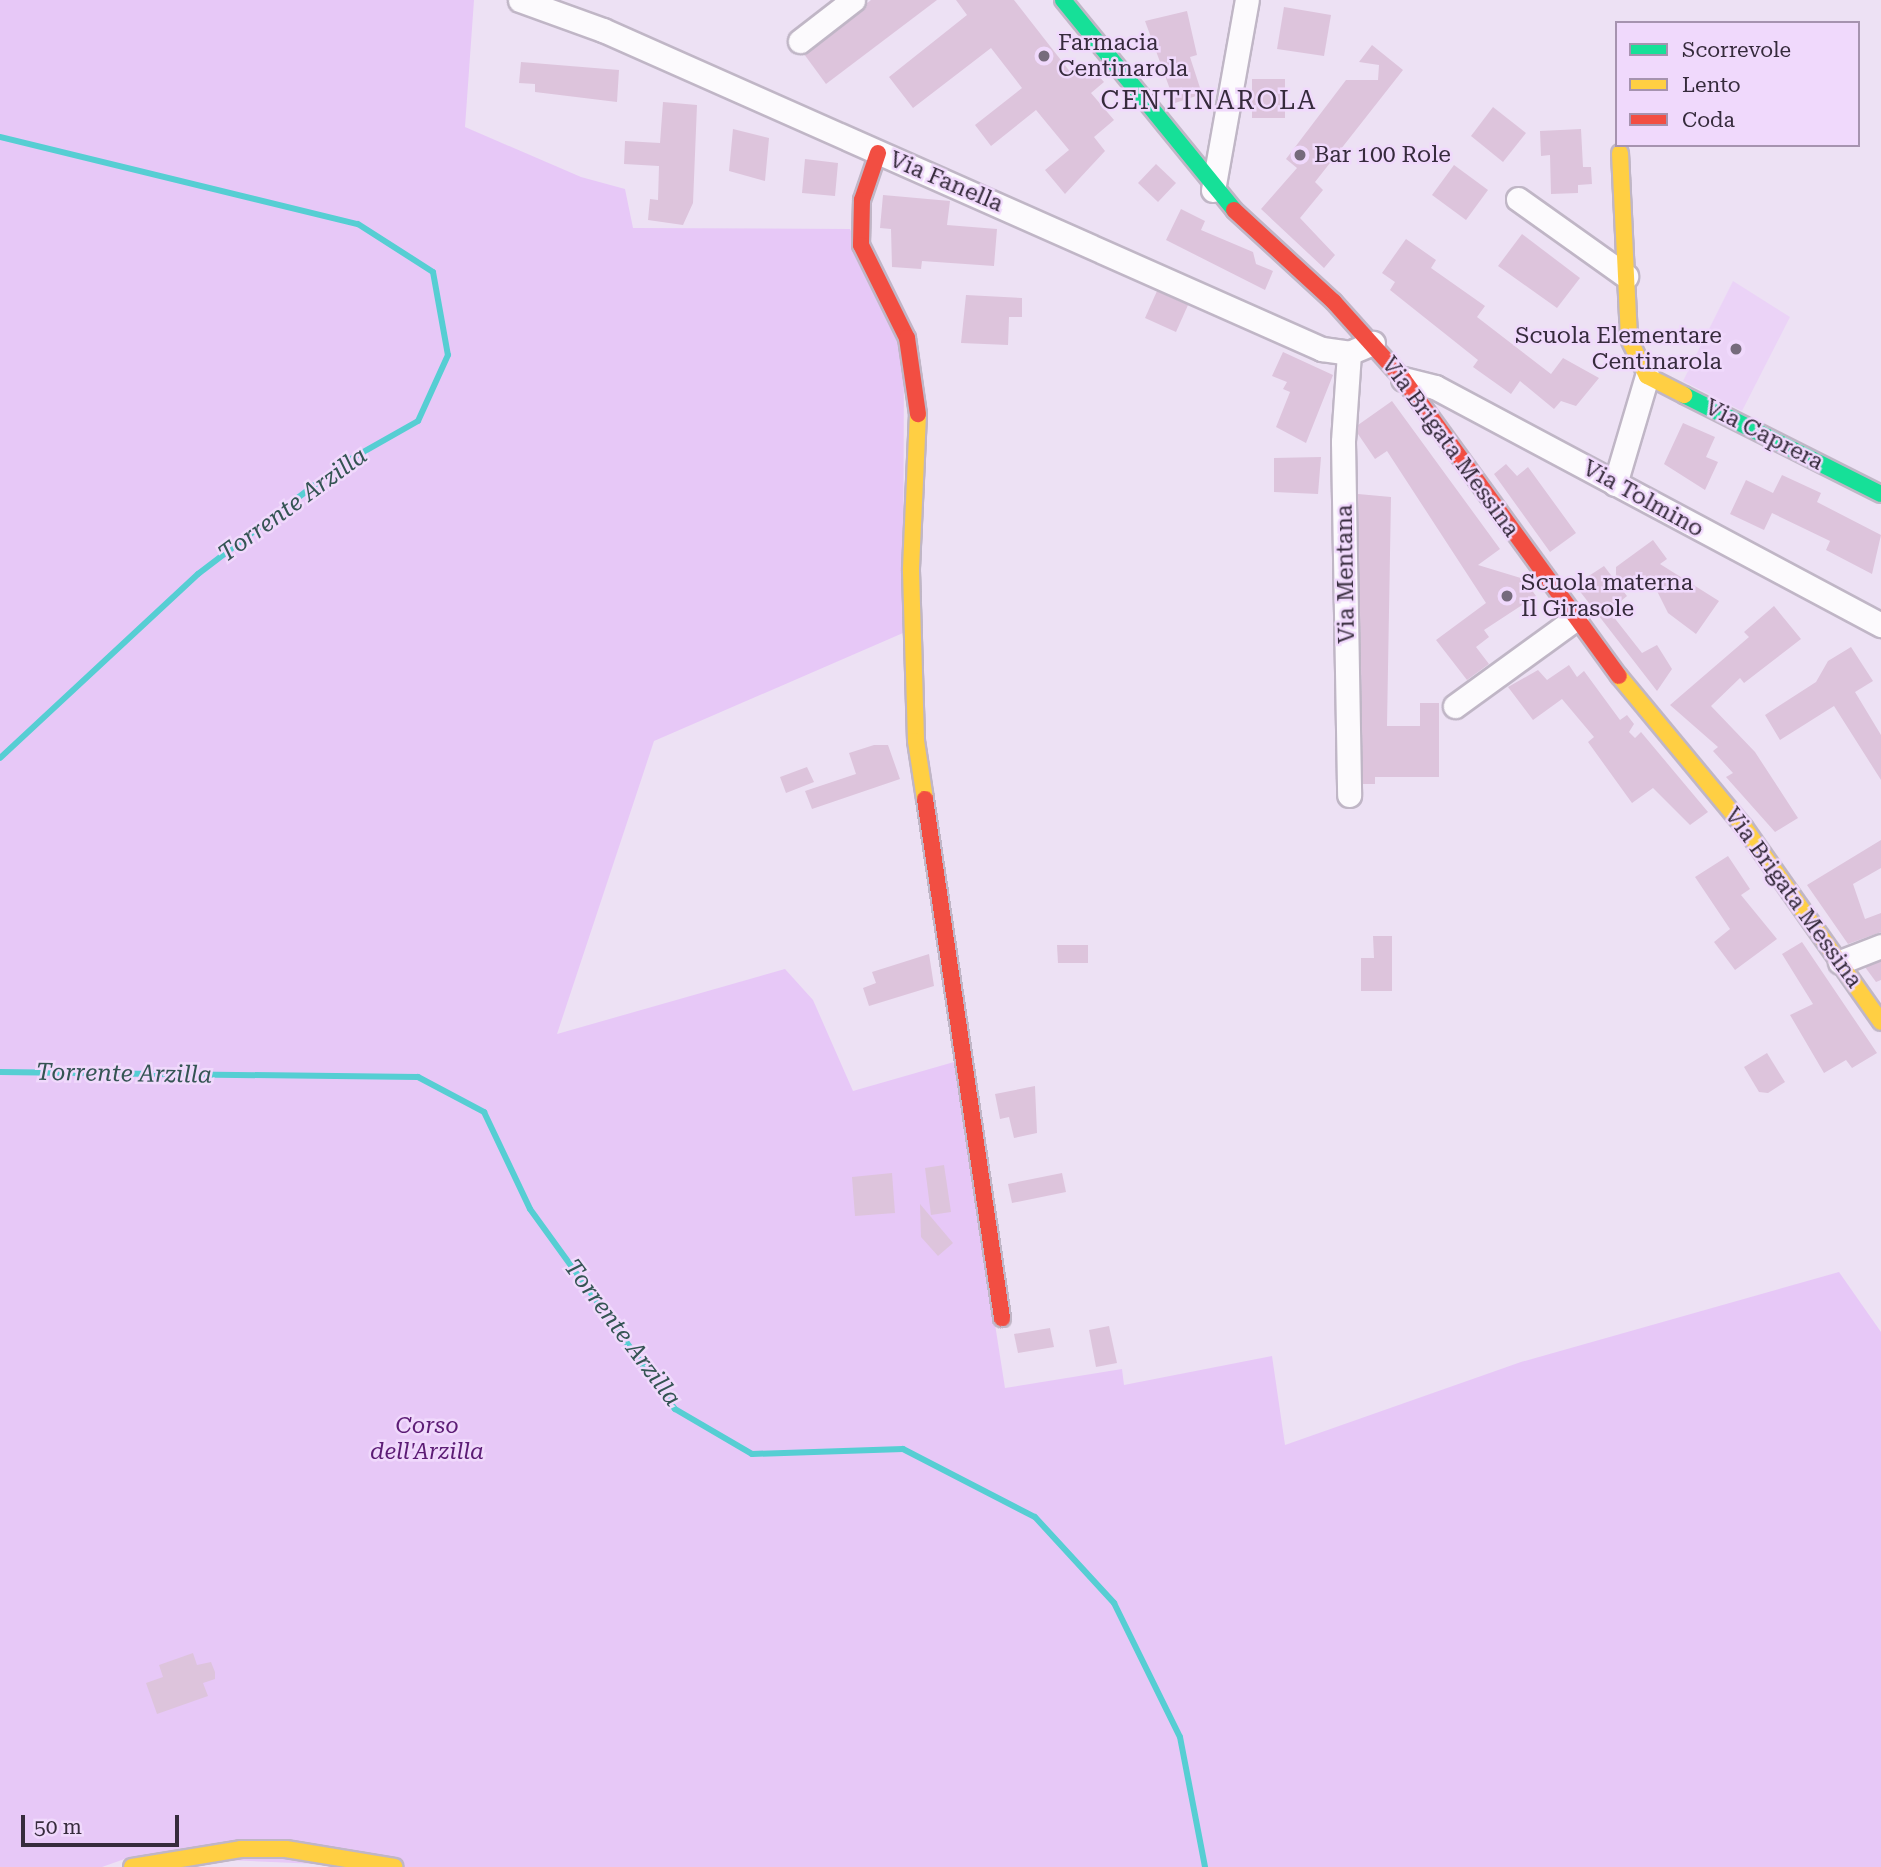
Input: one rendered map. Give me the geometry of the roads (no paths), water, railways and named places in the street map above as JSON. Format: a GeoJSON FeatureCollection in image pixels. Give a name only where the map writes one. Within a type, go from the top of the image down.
{"type":"FeatureCollection","features":[{"type":"Feature","properties":{"kind":"street","name":"Via Fanella"},"geometry":{"type":"LineString","coordinates":[[520,0],[878,153],[1322,349],[1349,353]]}},
{"type":"Feature","properties":{"kind":"street"},"geometry":{"type":"LineString","coordinates":[[800,41],[853,0]]}},
{"type":"Feature","properties":{"kind":"street","name":"Via Brigata Messina"},"geometry":{"type":"LineString","coordinates":[[1063,0],[1213,190],[1373,343],[1403,379],[1576,618],[1744,827],[1881,1023]]}},
{"type":"Feature","properties":{"kind":"street"},"geometry":{"type":"LineString","coordinates":[[1213,190],[1247,0]]}},
{"type":"Feature","properties":{"kind":"street"},"geometry":{"type":"LineString","coordinates":[[878,153],[862,200],[861,245],[907,338],[919,402],[911,572],[916,741],[1002,1318]]}},
{"type":"Feature","properties":{"kind":"street"},"geometry":{"type":"LineString","coordinates":[[1615,484],[1647,376],[1629,339],[1620,153]]}},
{"type":"Feature","properties":{"kind":"street"},"geometry":{"type":"LineString","coordinates":[[1518,199],[1626,276]]}},
{"type":"Feature","properties":{"kind":"street"},"geometry":{"type":"LineString","coordinates":[[1349,353],[1373,343]]}},
{"type":"Feature","properties":{"kind":"street","name":"Via Mentana"},"geometry":{"type":"LineString","coordinates":[[1349,353],[1343,442],[1349,795]]}},
{"type":"Feature","properties":{"kind":"street","name":"Via Caprera"},"geometry":{"type":"LineString","coordinates":[[1647,376],[1881,494]]}},
{"type":"Feature","properties":{"kind":"street","name":"Via Tolmino"},"geometry":{"type":"LineString","coordinates":[[1403,379],[1435,387],[1881,625]]}},
{"type":"Feature","properties":{"kind":"street"},"geometry":{"type":"LineString","coordinates":[[1455,706],[1576,618]]}},
{"type":"Feature","properties":{"kind":"street"},"geometry":{"type":"LineString","coordinates":[[1840,962],[1881,946]]}},
{"type":"Feature","properties":{"kind":"street"},"geometry":{"type":"LineString","coordinates":[[132,1867],[241,1849],[286,1849],[395,1867]]}},
{"type":"Feature","properties":{"kind":"waterway","name":"Torrente Arzilla"},"geometry":{"type":"LineString","coordinates":[[0,137],[358,224],[433,272],[448,355],[418,421],[342,464],[198,574],[0,758]]}},
{"type":"Feature","properties":{"kind":"waterway","name":"Torrente Arzilla"},"geometry":{"type":"LineString","coordinates":[[0,1072],[418,1077],[484,1112],[530,1209],[675,1409],[752,1454],[903,1449],[1035,1517],[1114,1603],[1180,1737],[1205,1867]]}},
{"type":"Feature","properties":{"kind":"place","name":"Farmacia Centinarola"},"geometry":{"type":"Point","coordinates":[1044,56]}},
{"type":"Feature","properties":{"kind":"place","name":"Bar 100 Role"},"geometry":{"type":"Point","coordinates":[1300,155]}},
{"type":"Feature","properties":{"kind":"place","name":"Scuola Elementare Centinarola"},"geometry":{"type":"Point","coordinates":[1736,349]}},
{"type":"Feature","properties":{"kind":"place","name":"Scuola materna Il Girasole"},"geometry":{"type":"Point","coordinates":[1507,596]}},
{"type":"Feature","properties":{"kind":"district","name":"CENTINAROLA"},"geometry":{"type":"Point","coordinates":[1209,101]}},
{"type":"Feature","properties":{"kind":"park label","name":"Corso dell'Arzilla"},"geometry":{"type":"Point","coordinates":[427,1439]}}]}
